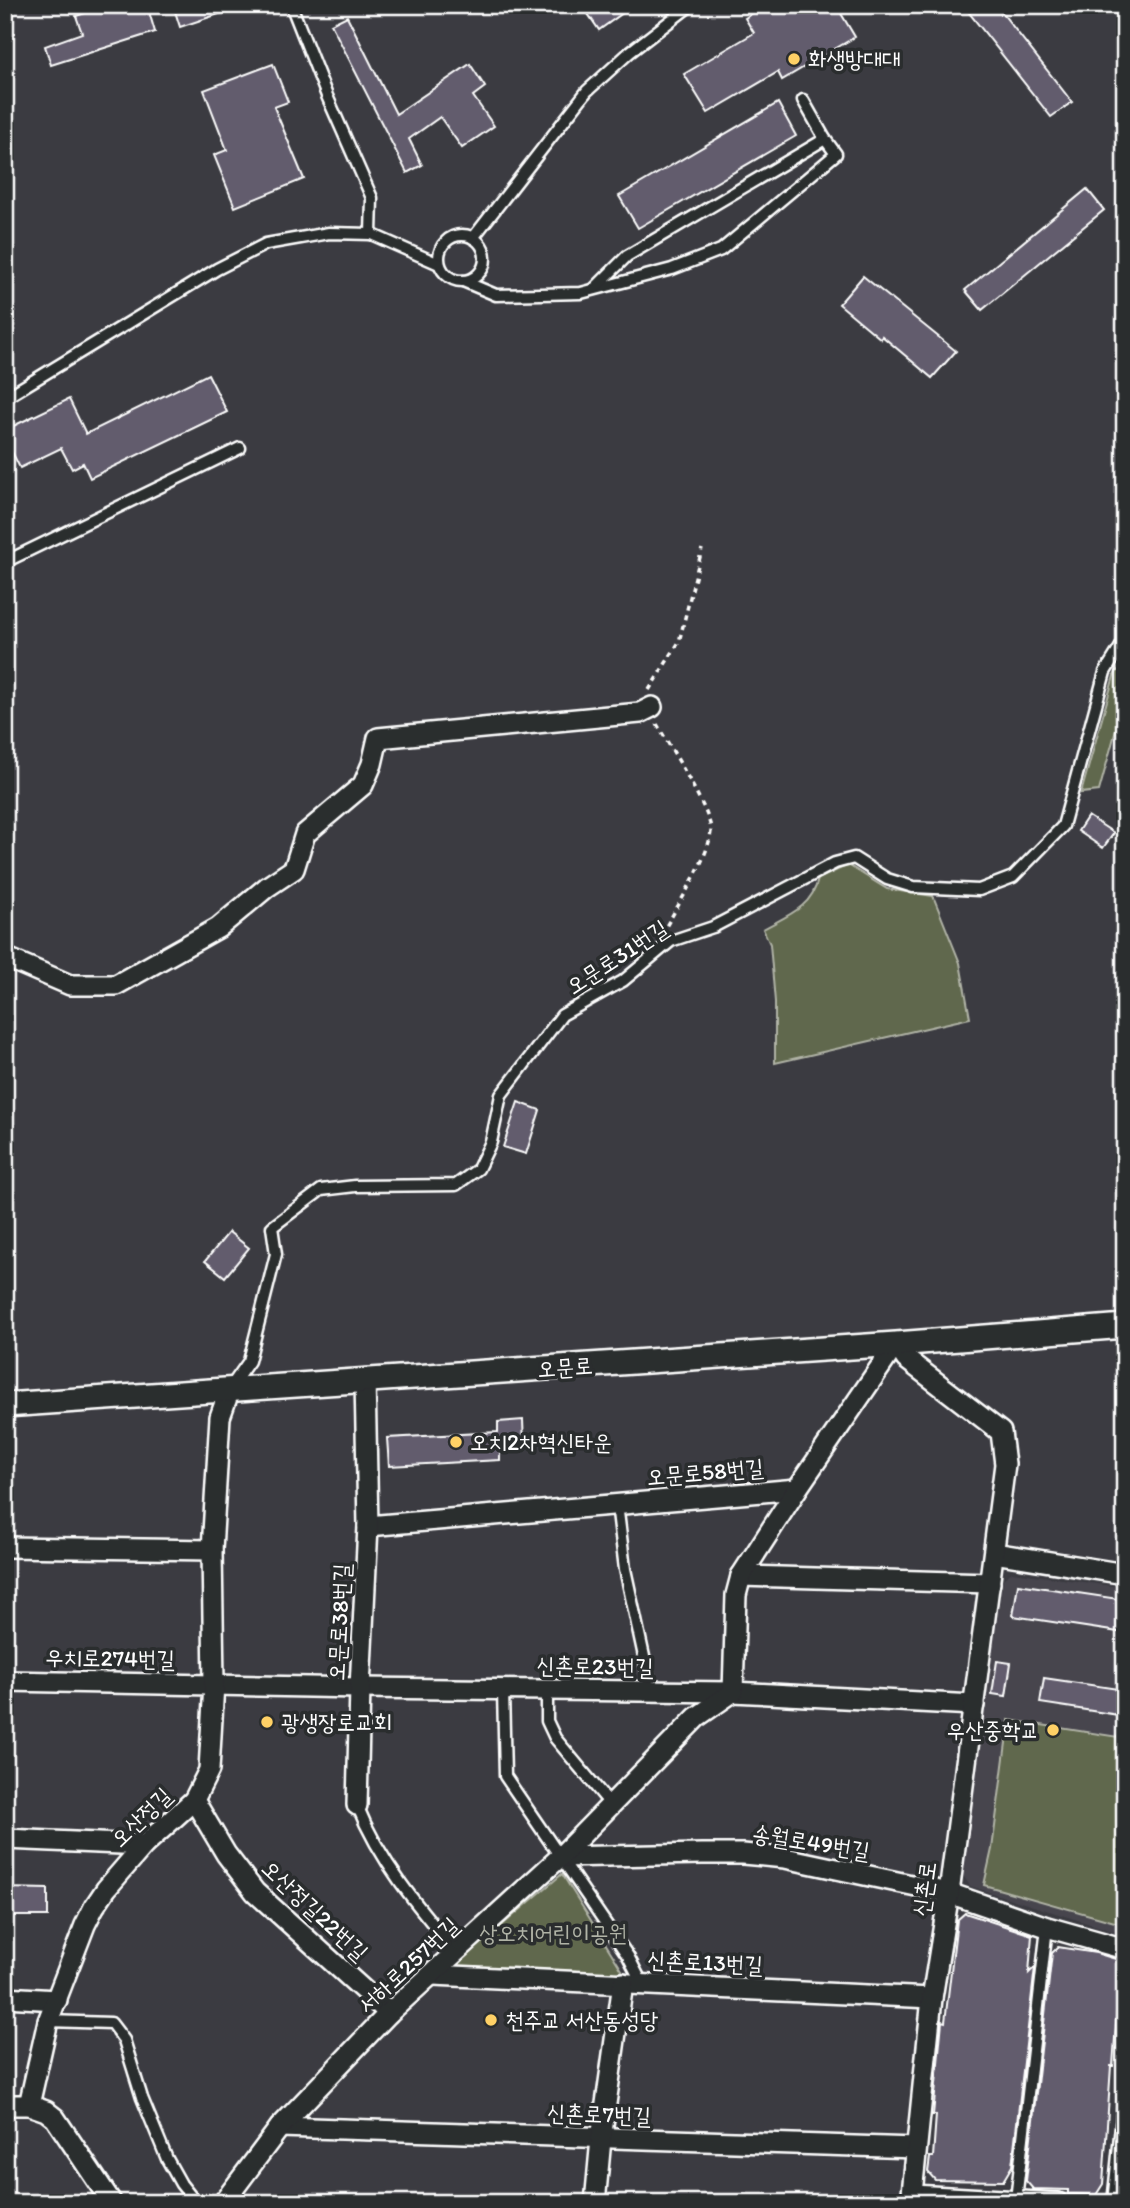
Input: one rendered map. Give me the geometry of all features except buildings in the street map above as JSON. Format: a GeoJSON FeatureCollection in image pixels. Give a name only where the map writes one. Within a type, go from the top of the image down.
{"type":"FeatureCollection","features":[{"type":"Feature","properties":{"kind":"street"},"geometry":{"type":"LineString","coordinates":[[5,957],[70,985],[116,985],[208,934],[294,869],[305,834],[363,785],[372,764],[378,738],[640,713],[652,707]]}},
{"type":"Feature","properties":{"kind":"street","name":"오문로"},"geometry":{"type":"LineString","coordinates":[[5,1405],[1125,1326]]}},
{"type":"Feature","properties":{"kind":"street","name":"오문로58번길"},"geometry":{"type":"LineString","coordinates":[[733,1692],[736,1595],[741,1576],[896,1344]]}},
{"type":"Feature","properties":{"kind":"street","name":"신촌로"},"geometry":{"type":"LineString","coordinates":[[896,1344],[906,1359],[1001,1432],[1005,1464],[949,1892],[932,1998],[912,2199]]}},
{"type":"Feature","properties":{"kind":"street","name":"오문로38번길"},"geometry":{"type":"LineString","coordinates":[[357,1805],[368,1526],[365,1380]]}},
{"type":"Feature","properties":{"kind":"street","name":"오산정길"},"geometry":{"type":"LineString","coordinates":[[29,2105],[48,2021],[94,1907],[106,1889],[145,1845],[194,1800],[209,1770],[214,1684],[212,1550],[220,1417],[230,1389]]}},
{"type":"Feature","properties":{"kind":"street","name":"오문로58번길"},"geometry":{"type":"LineString","coordinates":[[617,1504],[797,1489]]}},
{"type":"Feature","properties":{"kind":"street"},"geometry":{"type":"LineString","coordinates":[[368,1526],[617,1504]]}},
{"type":"Feature","properties":{"kind":"street"},"geometry":{"type":"LineString","coordinates":[[5,1547],[212,1550]]}},
{"type":"Feature","properties":{"kind":"street"},"geometry":{"type":"LineString","coordinates":[[994,1553],[1125,1574]]}},
{"type":"Feature","properties":{"kind":"street"},"geometry":{"type":"LineString","coordinates":[[741,1576],[990,1583]]}},
{"type":"Feature","properties":{"kind":"street","name":"우치로274번길"},"geometry":{"type":"LineString","coordinates":[[5,1681],[214,1684]]}},
{"type":"Feature","properties":{"kind":"street","name":"신촌로23번길"},"geometry":{"type":"LineString","coordinates":[[214,1684],[733,1692],[974,1705]]}},
{"type":"Feature","properties":{"kind":"street","name":"서하로257번길"},"geometry":{"type":"LineString","coordinates":[[223,2203],[280,2127],[389,2013],[560,1857],[697,1717],[733,1692]]}},
{"type":"Feature","properties":{"kind":"street","name":"오산정길22번길"},"geometry":{"type":"LineString","coordinates":[[194,1800],[226,1854],[255,1892],[389,2013]]}},
{"type":"Feature","properties":{"kind":"street"},"geometry":{"type":"LineString","coordinates":[[5,1839],[145,1845]]}},
{"type":"Feature","properties":{"kind":"street","name":"송월로49번길"},"geometry":{"type":"LineString","coordinates":[[560,1857],[702,1854],[796,1861],[949,1892],[1047,1927],[1125,1949]]}},
{"type":"Feature","properties":{"kind":"street","name":"신촌로13번길"},"geometry":{"type":"LineString","coordinates":[[433,1975],[932,1998]]}},
{"type":"Feature","properties":{"kind":"street"},"geometry":{"type":"LineString","coordinates":[[595,2203],[601,2139],[632,1983]]}},
{"type":"Feature","properties":{"kind":"street"},"geometry":{"type":"LineString","coordinates":[[5,1997],[57,2000]]}},
{"type":"Feature","properties":{"kind":"street"},"geometry":{"type":"LineString","coordinates":[[5,2105],[29,2105],[46,2111],[55,2118],[112,2203]]}},
{"type":"Feature","properties":{"kind":"street","name":"신촌로7번길"},"geometry":{"type":"LineString","coordinates":[[280,2127],[916,2148]]}},
{"type":"Feature","properties":{"kind":"street"},"geometry":{"type":"LineString","coordinates":[[912,2199],[1058,2203]]}},
{"type":"Feature","properties":{"kind":"lane"},"geometry":{"type":"LineString","coordinates":[[291,5],[372,198],[371,234]]}},
{"type":"Feature","properties":{"kind":"lane"},"geometry":{"type":"LineString","coordinates":[[473,238],[587,91],[630,52],[691,5]]}},
{"type":"Feature","properties":{"kind":"lane"},"geometry":{"type":"LineString","coordinates":[[5,398],[217,269],[266,244],[329,233],[371,234],[439,264],[448,277],[496,295],[581,293],[672,269],[721,250],[836,153],[803,100]]}},
{"type":"Feature","properties":{"kind":"lane"},"geometry":{"type":"LineString","coordinates":[[593,289],[627,256],[825,139]]}},
{"type":"Feature","properties":{"kind":"lane"},"geometry":{"type":"LineString","coordinates":[[439,264],[441,248],[446,242],[459,235],[473,238],[483,248],[484,263],[477,275],[463,281]]}},
{"type":"Feature","properties":{"kind":"lane"},"geometry":{"type":"LineString","coordinates":[[5,562],[240,448]]}},
{"type":"Feature","properties":{"kind":"lane","name":"오문로31번길"},"geometry":{"type":"LineString","coordinates":[[230,1389],[249,1361],[276,1254],[272,1227],[321,1190],[355,1186],[456,1185],[478,1168],[491,1142],[502,1096],[562,1015],[623,981],[671,941],[713,927],[835,863],[854,858],[887,880],[913,887],[979,890],[1013,877],[1063,826],[1105,672],[1125,640]]}},
{"type":"Feature","properties":{"kind":"lane"},"geometry":{"type":"LineString","coordinates":[[617,1504],[625,1569],[649,1675],[649,1691]]}},
{"type":"Feature","properties":{"kind":"lane"},"geometry":{"type":"LineString","coordinates":[[503,1690],[505,1776],[628,1956],[632,1983]]}},
{"type":"Feature","properties":{"kind":"lane"},"geometry":{"type":"LineString","coordinates":[[547,1690],[547,1721],[555,1738],[611,1805]]}},
{"type":"Feature","properties":{"kind":"lane"},"geometry":{"type":"LineString","coordinates":[[357,1805],[368,1832],[396,1878],[457,1953]]}},
{"type":"Feature","properties":{"kind":"lane"},"geometry":{"type":"LineString","coordinates":[[1016,2200],[1047,1927]]}},
{"type":"Feature","properties":{"kind":"lane"},"geometry":{"type":"LineString","coordinates":[[48,2021],[111,2023],[124,2040],[150,2119],[167,2159],[196,2203]]}},
{"type":"Feature","properties":{"kind":"lane"},"geometry":{"type":"LineString","coordinates":[[1113,2203],[1125,2087]]}},
{"type":"Feature","properties":{"kind":"path"},"geometry":{"type":"LineString","coordinates":[[662,933],[704,855],[712,830],[704,809],[656,723],[648,692],[679,642],[702,550]]}},
{"type":"Feature","properties":{"kind":"shaded area","name":"우산중학교"},"geometry":{"type":"Polygon","coordinates":[[[1012,1572],[1125,1588],[1125,1935],[970,1886],[961,1872],[1003,1579],[1012,1572]]]}},
{"type":"Feature","properties":{"kind":"green space"},"geometry":{"type":"Polygon","coordinates":[[[1125,659],[1125,722],[1116,730],[1099,791],[1081,793],[1114,676],[1125,659]]]}},
{"type":"Feature","properties":{"kind":"green space"},"geometry":{"type":"Polygon","coordinates":[[[848,865],[887,889],[933,896],[960,963],[970,1018],[775,1063],[775,1002],[770,944],[763,929],[804,904],[815,889],[818,879],[848,865]]]}},
{"type":"Feature","properties":{"kind":"green space"},"geometry":{"type":"Polygon","coordinates":[[[1009,1720],[1125,1738],[1125,1925],[984,1885],[992,1849],[1009,1720]]]}},
{"type":"Feature","properties":{"kind":"green space","name":"상오치어린이공원"},"geometry":{"type":"Polygon","coordinates":[[[562,1874],[625,1975],[452,1968],[562,1874]]]}},
{"type":"Feature","properties":{"kind":"place","name":"화생방대대"},"geometry":{"type":"Point","coordinates":[794,59]}},
{"type":"Feature","properties":{"kind":"place","name":"오치2차혁신타운"},"geometry":{"type":"Point","coordinates":[456,1442]}},
{"type":"Feature","properties":{"kind":"place","name":"광생장로교회"},"geometry":{"type":"Point","coordinates":[267,1722]}},
{"type":"Feature","properties":{"kind":"place","name":"우산중학교"},"geometry":{"type":"Point","coordinates":[1053,1730]}},
{"type":"Feature","properties":{"kind":"place","name":"천주교 서산동성당"},"geometry":{"type":"Point","coordinates":[491,2020]}}]}
